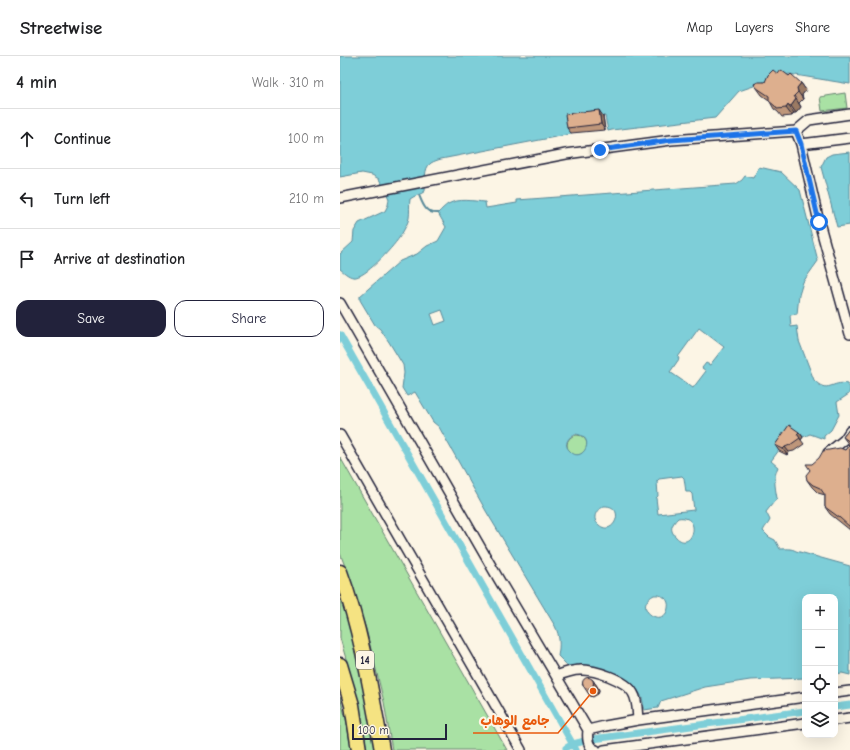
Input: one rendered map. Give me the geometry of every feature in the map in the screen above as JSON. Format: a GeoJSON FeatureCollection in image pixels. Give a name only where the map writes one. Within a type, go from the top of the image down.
{"type":"FeatureCollection","features":[{"type":"Feature","properties":{"kind":"highway","name":"14"},"geometry":{"type":"LineString","coordinates":[[340,572],[349,596],[368,675],[382,750]]}},
{"type":"Feature","properties":{"kind":"highway","name":"14"},"geometry":{"type":"LineString","coordinates":[[340,665],[352,705],[359,750]]}},
{"type":"Feature","properties":{"kind":"street"},"geometry":{"type":"LineString","coordinates":[[340,198],[566,154],[671,140],[796,131],[809,120],[850,114]]}},
{"type":"Feature","properties":{"kind":"street"},"geometry":{"type":"LineString","coordinates":[[796,131],[801,144],[819,222],[850,334]]}},
{"type":"Feature","properties":{"kind":"street"},"geometry":{"type":"LineString","coordinates":[[801,144],[850,138]]}},
{"type":"Feature","properties":{"kind":"street"},"geometry":{"type":"LineString","coordinates":[[340,303],[556,676],[588,737],[591,748],[596,750]]}},
{"type":"Feature","properties":{"kind":"street"},"geometry":{"type":"LineString","coordinates":[[828,453],[844,440],[850,431]]}},
{"type":"Feature","properties":{"kind":"street"},"geometry":{"type":"LineString","coordinates":[[340,435],[521,750]]}},
{"type":"Feature","properties":{"kind":"street"},"geometry":{"type":"LineString","coordinates":[[556,676],[570,671],[590,670],[622,682],[634,693],[637,701],[638,720]]}},
{"type":"Feature","properties":{"kind":"street"},"geometry":{"type":"LineString","coordinates":[[838,693],[850,691]]}},
{"type":"Feature","properties":{"kind":"street"},"geometry":{"type":"LineString","coordinates":[[588,737],[605,726],[802,697]]}},
{"type":"Feature","properties":{"kind":"street"},"geometry":{"type":"LineString","coordinates":[[838,720],[850,718]]}},
{"type":"Feature","properties":{"kind":"street"},"geometry":{"type":"LineString","coordinates":[[604,750],[640,747],[802,723]]}},
{"type":"Feature","properties":{"kind":"green space"},"geometry":{"type":"Polygon","coordinates":[[[845,93],[847,108],[822,111],[820,97],[845,93]]]}},
{"type":"Feature","properties":{"kind":"green space"},"geometry":{"type":"Polygon","coordinates":[[[577,435],[584,438],[587,445],[584,452],[577,455],[570,452],[567,445],[570,438],[577,435]]]}},
{"type":"Feature","properties":{"kind":"green space"},"geometry":{"type":"Polygon","coordinates":[[[340,457],[507,750],[392,750],[384,702],[366,629],[340,553],[340,457]]]}},
{"type":"Feature","properties":{"kind":"green space"},"geometry":{"type":"Polygon","coordinates":[[[340,592],[349,616],[378,750],[367,750],[357,697],[340,638],[340,592]]]}},
{"type":"Feature","properties":{"kind":"green space"},"geometry":{"type":"Polygon","coordinates":[[[340,697],[347,723],[351,750],[340,750],[340,697]]]}},
{"type":"Feature","properties":{"kind":"water"},"geometry":{"type":"Polygon","coordinates":[[[340,56],[850,56],[850,84],[789,74],[739,91],[715,118],[608,131],[605,116],[569,120],[571,134],[435,161],[428,165],[427,168],[425,176],[425,191],[410,199],[408,220],[405,229],[398,240],[367,271],[356,277],[352,277],[340,269],[340,254],[353,242],[354,231],[359,223],[385,211],[389,199],[379,179],[372,175],[362,173],[340,177],[340,56]]]}},
{"type":"Feature","properties":{"kind":"water"},"geometry":{"type":"Polygon","coordinates":[[[850,152],[850,225],[837,227],[821,167],[826,157],[832,154],[850,152]]]}},
{"type":"Feature","properties":{"kind":"water"},"geometry":{"type":"Polygon","coordinates":[[[759,167],[781,172],[800,190],[818,261],[803,282],[799,295],[797,314],[790,315],[791,327],[797,326],[799,341],[814,380],[827,387],[842,383],[847,384],[850,388],[849,394],[837,402],[839,415],[831,430],[824,436],[824,439],[810,434],[803,437],[793,431],[771,461],[778,467],[775,478],[777,498],[766,512],[770,520],[763,531],[775,540],[780,549],[792,549],[850,566],[850,675],[838,674],[838,594],[802,594],[802,678],[750,680],[705,687],[661,701],[658,708],[644,710],[643,701],[640,694],[629,683],[568,667],[558,656],[559,641],[555,626],[486,511],[439,427],[433,422],[415,392],[407,396],[402,388],[404,373],[403,365],[380,329],[375,325],[360,300],[360,296],[400,261],[417,254],[427,246],[438,241],[446,227],[438,213],[452,202],[466,200],[485,202],[486,208],[517,203],[517,200],[736,184],[745,176],[753,178],[759,167]],[[442,310],[431,314],[435,325],[446,321],[442,310]],[[699,328],[678,357],[679,359],[670,372],[693,388],[706,371],[702,368],[706,363],[710,365],[724,347],[699,328]],[[575,434],[567,441],[567,446],[570,451],[579,455],[586,448],[587,444],[586,439],[575,434]],[[682,476],[659,479],[657,481],[658,496],[656,498],[658,514],[694,510],[692,494],[690,492],[686,492],[684,478],[682,476]],[[601,507],[596,514],[595,520],[604,528],[609,527],[616,520],[615,510],[611,507],[601,507]],[[678,518],[674,523],[672,532],[682,541],[687,541],[691,537],[693,527],[691,522],[686,518],[678,518]],[[654,595],[648,600],[646,606],[650,615],[661,617],[665,614],[668,608],[668,602],[665,598],[660,595],[654,595]]]}},
{"type":"Feature","properties":{"kind":"building"},"geometry":{"type":"Polygon","coordinates":[[[773,70],[778,74],[781,70],[789,76],[791,74],[801,83],[797,88],[798,92],[794,96],[796,99],[791,106],[788,105],[786,108],[777,109],[769,101],[769,96],[757,88],[754,84],[758,82],[765,82],[768,75],[773,70]]]}},
{"type":"Feature","properties":{"kind":"building"},"geometry":{"type":"Polygon","coordinates":[[[599,110],[601,124],[567,128],[565,114],[599,110]]]}},
{"type":"Feature","properties":{"kind":"building"},"geometry":{"type":"Polygon","coordinates":[[[789,425],[799,432],[797,434],[800,438],[783,449],[775,445],[789,425]]]}},
{"type":"Feature","properties":{"kind":"building"},"geometry":{"type":"Polygon","coordinates":[[[850,428],[850,442],[843,437],[850,428]]]}},
{"type":"Feature","properties":{"kind":"building"},"geometry":{"type":"Polygon","coordinates":[[[850,444],[850,527],[825,507],[825,495],[820,488],[807,480],[806,475],[810,470],[806,464],[812,464],[819,458],[823,451],[840,448],[845,450],[850,444]]]}},
{"type":"Feature","properties":{"kind":"building"},"geometry":{"type":"Polygon","coordinates":[[[588,677],[592,679],[594,683],[592,687],[588,689],[584,687],[582,683],[584,679],[588,677]]]}},
{"type":"Feature","properties":{"kind":"waterway"},"geometry":{"type":"LineString","coordinates":[[419,195],[428,210],[438,213]]}},
{"type":"Feature","properties":{"kind":"waterway"},"geometry":{"type":"LineString","coordinates":[[340,335],[576,750]]}},
{"type":"Feature","properties":{"kind":"waterway"},"geometry":{"type":"LineString","coordinates":[[838,707],[850,705]]}},
{"type":"Feature","properties":{"kind":"waterway"},"geometry":{"type":"LineString","coordinates":[[566,748],[573,744],[593,739],[802,711]]}},
{"type":"Feature","properties":{"kind":"place","name":"جامع الوهاب"},"geometry":{"type":"Point","coordinates":[593,691]}},
{"type":"Feature","properties":{"kind":"route"},"geometry":{"type":"LineString","coordinates":[[600,150],[671,140],[796,131],[801,144],[819,222]]}}]}
